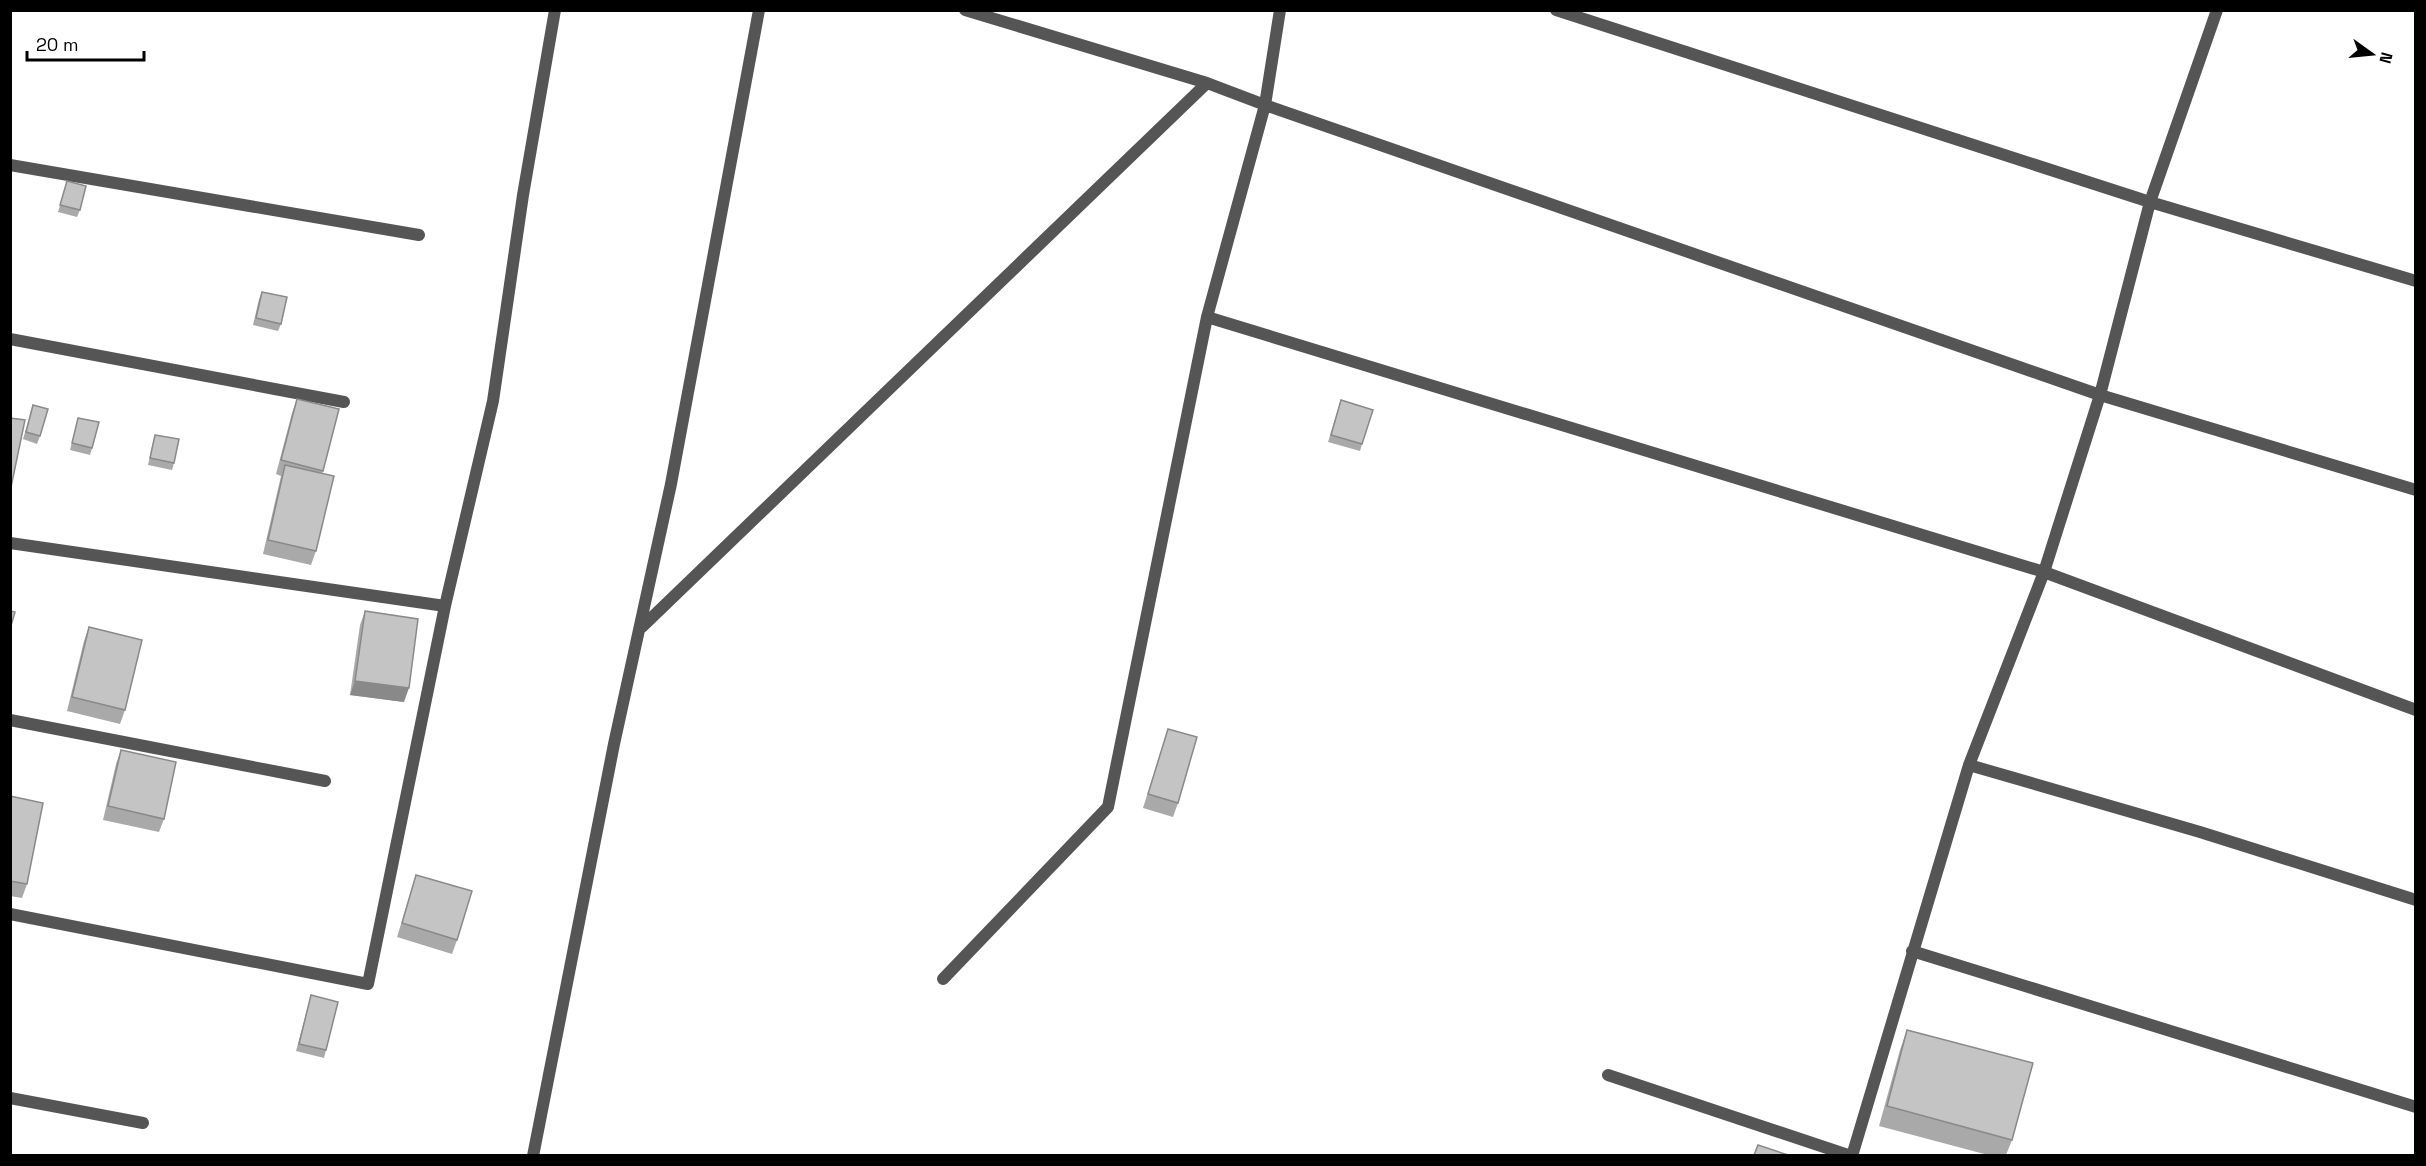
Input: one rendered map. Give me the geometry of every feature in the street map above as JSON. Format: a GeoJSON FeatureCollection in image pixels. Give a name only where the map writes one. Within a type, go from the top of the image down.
{"type":"FeatureCollection","features":[{"type":"Feature","properties":{"kind":"street"},"geometry":{"type":"LineString","coordinates":[[10,914],[368,984],[445,606],[493,401],[525,184],[555,10]]}},
{"type":"Feature","properties":{"kind":"street"},"geometry":{"type":"LineString","coordinates":[[533,1155],[614,744],[671,484],[759,10]]}},
{"type":"Feature","properties":{"kind":"street"},"geometry":{"type":"LineString","coordinates":[[965,10],[1208,83],[1265,105],[2100,395],[2415,490]]}},
{"type":"Feature","properties":{"kind":"street"},"geometry":{"type":"LineString","coordinates":[[943,980],[1108,807],[1208,317],[1265,105],[1280,10]]}},
{"type":"Feature","properties":{"kind":"street"},"geometry":{"type":"LineString","coordinates":[[1556,10],[2150,202],[2415,281]]}},
{"type":"Feature","properties":{"kind":"street"},"geometry":{"type":"LineString","coordinates":[[1608,1075],[1852,1155],[1969,765],[2044,572],[2100,395],[2150,202],[2217,10]]}},
{"type":"Feature","properties":{"kind":"street"},"geometry":{"type":"LineString","coordinates":[[641,627],[1208,83]]}},
{"type":"Feature","properties":{"kind":"street"},"geometry":{"type":"LineString","coordinates":[[10,165],[419,235]]}},
{"type":"Feature","properties":{"kind":"street"},"geometry":{"type":"LineString","coordinates":[[1208,317],[2044,572],[2415,710]]}},
{"type":"Feature","properties":{"kind":"street"},"geometry":{"type":"LineString","coordinates":[[10,339],[344,402]]}},
{"type":"Feature","properties":{"kind":"street"},"geometry":{"type":"LineString","coordinates":[[10,543],[445,606]]}},
{"type":"Feature","properties":{"kind":"street"},"geometry":{"type":"LineString","coordinates":[[10,720],[325,781]]}},
{"type":"Feature","properties":{"kind":"street"},"geometry":{"type":"LineString","coordinates":[[1969,765],[2189,829],[2415,900]]}},
{"type":"Feature","properties":{"kind":"street"},"geometry":{"type":"LineString","coordinates":[[1912,951],[2415,1107]]}},
{"type":"Feature","properties":{"kind":"street"},"geometry":{"type":"LineString","coordinates":[[10,1098],[143,1123]]}},
{"type":"Feature","properties":{"kind":"building"},"geometry":{"type":"Polygon","coordinates":[[[67,181],[86,186],[80,210],[60,205],[67,181]]]}},
{"type":"Feature","properties":{"kind":"building"},"geometry":{"type":"Polygon","coordinates":[[[262,292],[287,297],[281,324],[256,318],[262,292]]]}},
{"type":"Feature","properties":{"kind":"building"},"geometry":{"type":"Polygon","coordinates":[[[297,399],[339,409],[323,471],[281,460],[297,399]]]}},
{"type":"Feature","properties":{"kind":"building"},"geometry":{"type":"Polygon","coordinates":[[[1341,400],[1373,410],[1362,444],[1331,435],[1341,400]]]}},
{"type":"Feature","properties":{"kind":"building"},"geometry":{"type":"Polygon","coordinates":[[[33,405],[48,409],[40,436],[26,432],[33,405]]]}},
{"type":"Feature","properties":{"kind":"building"},"geometry":{"type":"Polygon","coordinates":[[[10,418],[25,420],[10,492],[10,418]]]}},
{"type":"Feature","properties":{"kind":"building"},"geometry":{"type":"Polygon","coordinates":[[[78,418],[99,422],[92,448],[72,443],[78,418]]]}},
{"type":"Feature","properties":{"kind":"building"},"geometry":{"type":"Polygon","coordinates":[[[155,435],[179,439],[174,463],[150,458],[155,435]]]}},
{"type":"Feature","properties":{"kind":"building"},"geometry":{"type":"Polygon","coordinates":[[[285,465],[334,476],[316,551],[268,540],[285,465]]]}},
{"type":"Feature","properties":{"kind":"building"},"geometry":{"type":"Polygon","coordinates":[[[10,611],[15,612],[10,629],[10,611]]]}},
{"type":"Feature","properties":{"kind":"building"},"geometry":{"type":"Polygon","coordinates":[[[365,611],[418,619],[409,688],[355,681],[365,611]]]}},
{"type":"Feature","properties":{"kind":"building"},"geometry":{"type":"Polygon","coordinates":[[[89,627],[142,640],[125,710],[72,697],[89,627]]]}},
{"type":"Feature","properties":{"kind":"building"},"geometry":{"type":"Polygon","coordinates":[[[1168,729],[1197,737],[1178,803],[1148,794],[1168,729]]]}},
{"type":"Feature","properties":{"kind":"building"},"geometry":{"type":"Polygon","coordinates":[[[121,750],[176,762],[164,819],[108,806],[121,750]]]}},
{"type":"Feature","properties":{"kind":"building"},"geometry":{"type":"Polygon","coordinates":[[[10,796],[43,803],[27,884],[10,881],[10,796]]]}},
{"type":"Feature","properties":{"kind":"building"},"geometry":{"type":"Polygon","coordinates":[[[416,875],[472,891],[457,940],[402,923],[416,875]]]}},
{"type":"Feature","properties":{"kind":"building"},"geometry":{"type":"Polygon","coordinates":[[[311,995],[338,1002],[326,1050],[299,1044],[311,995]]]}},
{"type":"Feature","properties":{"kind":"building"},"geometry":{"type":"Polygon","coordinates":[[[1907,1030],[2033,1063],[2012,1140],[1887,1106],[1907,1030]]]}},
{"type":"Feature","properties":{"kind":"building"},"geometry":{"type":"Polygon","coordinates":[[[1758,1145],[1788,1155],[1754,1155],[1758,1145]]]}}]}
